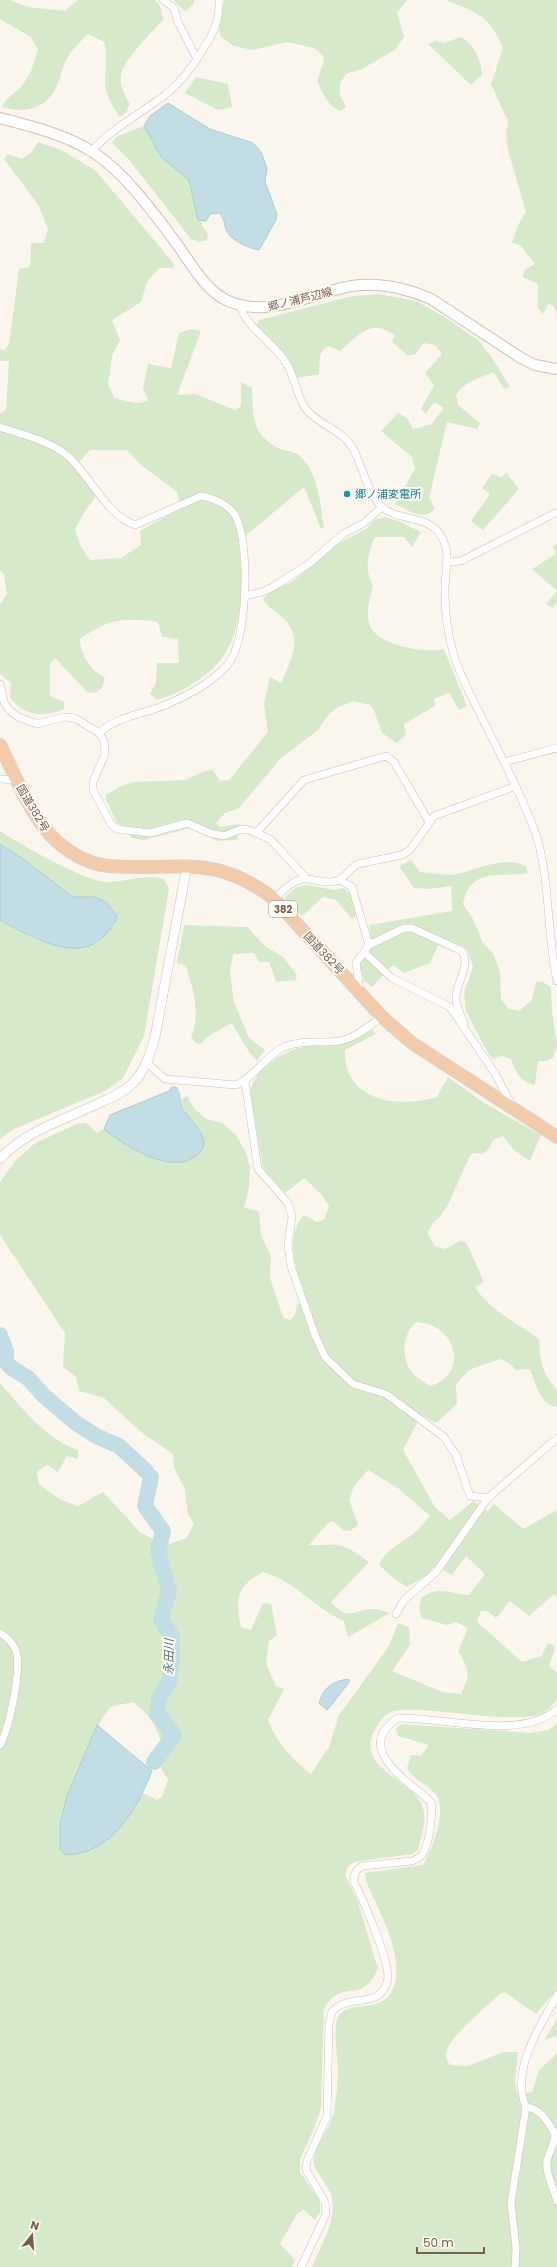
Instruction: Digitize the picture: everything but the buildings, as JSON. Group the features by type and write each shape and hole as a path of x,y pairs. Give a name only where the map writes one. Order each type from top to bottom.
{"highway":[{"name":"国道382号","path":"0,745 16,780 46,832 74,856 87,862 113,867 187,866 214,868 229,872 256,885 274,899 360,991 382,1017 412,1043 557,1137"}],"main road":[{"name":"郷ノ浦芦辺線","path":"0,118 68,139 92,151 127,183 171,235 208,286 226,300 239,304 270,308 350,286 389,286 431,299 521,358 535,365 557,369"}],"street":[{"path":"163,0 174,8 178,22 197,59"},
{"path":"92,151 103,139 165,96 184,78 214,31 219,16 219,0"},
{"path":"239,304 242,314 249,324 288,365 307,411 334,429 352,447 375,499 382,507 395,514 426,522 442,537 446,548 447,562 445,595 452,650 471,695 516,786 534,829 542,860 549,935 557,981"},
{"path":"0,427 59,449 70,458 118,517 135,525 201,496 222,503 236,516 241,534 245,562 243,614 236,649 232,658 218,674 205,684 163,706 119,720 99,733"},
{"path":"244,596 262,592 273,587 310,563 335,540 364,524 382,507"},
{"path":"447,562 461,561 557,512"},
{"path":"0,684 4,702 9,710 18,717 37,724 64,717 75,718 99,733 104,741 105,754 93,782 93,790 111,824 117,829 150,833 187,823 224,836 241,830 256,833 270,839 307,878 325,882 340,880 352,887 369,945"},
{"path":"504,762 557,748"},
{"path":"256,833 294,789 304,780 386,756 394,762 429,822"},
{"path":"0,779 16,780"},
{"path":"340,880 353,866 393,858 410,850 434,816 516,786"},
{"path":"0,1159 15,1145 38,1132 123,1091 132,1084 147,1063 155,1037 168,973 187,866"},
{"path":"274,899 290,886 307,878"},
{"path":"360,991 356,963 369,945 404,928 412,928 462,951 466,958 456,996 456,1004 469,1034"},
{"path":"364,953 392,978 450,1007 494,1072 513,1108"},
{"path":"147,1063 165,1079 236,1086 245,1081 272,1055 284,1048 297,1043 341,1041 382,1017"},
{"path":"245,1081 258,1169 288,1203 292,1217 288,1245 291,1266 325,1357 353,1384 386,1394 444,1437 456,1455 470,1496 488,1498"},
{"path":"396,1614 404,1600 436,1572 488,1498 557,1438"},
{"path":"0,1633 9,1639 16,1652 17,1668 15,1694 4,1738 0,1745"},
{"path":"301,2267 326,2214 325,2202 306,2170 307,2161 327,2116 329,2023 332,2012 347,2001 370,1999 378,1995 383,1991 388,1980 383,1958 371,1921 354,1882 354,1875 356,1870 362,1866 419,1858 424,1852 432,1816 430,1802 384,1759 381,1743 383,1734 388,1724 398,1718 513,1726 533,1723 549,1716 557,1709"},
{"path":"515,2267 516,2248 512,2204 526,2107 522,2097 526,2055 557,1995"},
{"path":"526,2107 535,2108 544,2116 555,2134 554,2146 547,2161 548,2170 557,2201"}],"green space":[{"path":"0,0 10,0 29,7 65,11 78,0 155,0 161,8 163,20 132,54 121,75 124,94 130,104 126,113 120,117 108,95 105,85 106,56 104,42 88,34 68,56 60,80 53,94 47,100 34,108 18,110 2,107 7,99 23,85 31,70 38,49 31,37 0,19"},
{"path":"173,0 195,0 193,5 185,11"},
{"path":"224,0 408,0 397,12 404,37 396,49 362,69 346,74 340,84 340,95 346,107 341,111 329,103 317,81 324,61 323,56 314,48 287,42 253,50 234,46 221,37 219,31"},
{"path":"446,0 557,0 557,316 553,305 548,304 543,314 538,308 538,284 523,277 524,270 535,264 520,245 512,243 518,225 526,212 508,150 506,136 508,121 491,84 503,48 493,28 481,16"},
{"path":"461,37 474,49 479,58 482,75 471,85 428,44 436,41 444,43"},
{"path":"196,77 228,84 232,107 218,110 185,93"},
{"path":"144,126 162,158 189,180 198,220 202,222 202,226 208,234 207,240 199,242 191,239 131,162 112,143 116,137"},
{"path":"38,142 61,150 95,170 175,265 173,268 159,268 147,282 141,302 112,320 120,340 112,356 108,384 114,398 136,403 148,400 143,388 148,364 171,368 179,333 191,329 201,331 177,395 196,394 235,410 241,406 241,382 252,388 255,422 258,430 262,436 278,448 294,452 302,458 312,473 318,491 324,527 321,529 304,487 238,542 241,568 241,598 239,614 232,641 220,660 205,675 186,688 157,700 150,694 156,683 157,663 179,663 178,639 162,637 158,622 146,620 117,621 99,627 80,639 80,645 87,662 95,671 105,678 102,688 95,693 87,692 55,658 50,663 50,696 64,702 64,709 56,712 48,714 34,714 22,709 10,698 11,683 0,674 0,604 7,594 4,574 0,571 0,414 6,410 9,361 0,361 0,349 5,350 9,344 19,269 30,267 31,243 44,243 48,229 39,206 4,159 8,154 22,159 31,153","holes":["90,450 127,450 141,465 177,492 181,508 140,531 141,545 121,558 90,560 80,545 75,530 83,514 96,496 74,468"]},
{"path":"378,294 416,301 443,316 478,340 491,356 510,387 504,389 494,372 468,383 456,395 458,405 480,423 477,429 447,422 429,498 435,509 425,515 415,514 395,504 415,469 412,457 381,431 398,413 407,418 413,429 432,424 444,408 434,402 426,414 421,409 434,385 425,373 442,354 435,345 423,343 416,354 408,356 392,342 395,335 380,328 369,329 358,335 340,351 329,346 324,348 320,356 319,374 298,378 288,358 257,326 259,320 352,296"},
{"path":"506,472 519,489 483,530 471,521 490,494 482,488 492,474 502,478"},
{"path":"385,517 398,521 421,532 412,547 404,537 375,537 370,549 368,562 370,580 373,586 368,611 370,626 375,633 393,644 415,649 444,649 467,706 459,710 449,693 434,699 435,706 404,724 406,735 397,743 382,733 374,710 370,705 354,701 338,707 330,713 317,731 282,757 238,809 225,813 216,823 220,827 239,824 237,840 218,841 191,828 144,840 131,838 125,827 117,823 106,800 106,795 119,787 133,782 186,780 204,771 213,770 220,781 229,780 268,732 264,704 270,677 281,683 292,658 294,649 293,633 289,625 263,599 270,592 293,581 335,545 366,529 376,519"},
{"path":"557,544 557,591 532,569 556,554 553,546"},
{"path":"557,591 557,601 553,608 546,604"},
{"path":"0,831 52,861 96,880 106,882 149,877 164,879 169,889 144,1036 123,1078 105,1091 14,1129 0,1139 0,920 39,941 97,943 115,924 95,897 73,897 23,859 0,844"},
{"path":"411,860 420,872 443,875 457,874 501,862 519,863 526,867 528,873 488,876 479,879 472,884 467,892 463,904 473,919 483,943 493,953 500,972 501,999 509,1009 519,1011 532,1000 536,982 543,982 551,987 552,1011 557,1046 553,1057 547,1061 538,1061 535,1085 526,1082 519,1076 511,1059 502,1056 493,1059 489,1055 466,1011 464,993 473,967 468,951 463,946 441,938 430,963 404,973 393,965 372,987 364,981 359,961 368,953 372,946 369,925 452,911 451,886 428,889 414,888 399,866"},
{"path":"308,885 334,890 343,888 351,894 356,915 352,919 336,900 323,897 302,916 284,898 297,887"},
{"path":"184,925 247,927 265,946 283,957 297,975 296,980 276,982 269,962 259,962 254,953 233,954 230,972 234,1002 249,1038 265,1050 257,1061 249,1052 232,1023 210,1035 200,1044 196,1043 191,1038 194,1029 196,1011 195,1001 191,982 185,965 177,963"},
{"path":"372,1030 376,1034 345,1050 347,1067 353,1081 363,1090 376,1097 390,1101 422,1101 437,1097 448,1077 484,1103 541,1135 530,1161 514,1150 503,1136 493,1140 489,1149 483,1154 472,1153 447,1207 432,1224 428,1234 435,1246 445,1249 460,1241 466,1242 484,1282 475,1287 481,1295 496,1310 539,1339 540,1354 545,1373 557,1390 557,1407 546,1402 542,1398 536,1387 530,1369 516,1370 510,1364 500,1359 469,1370 456,1384 457,1404 436,1423 421,1415 403,1450 435,1507 450,1520 473,1501 488,1511 494,1504 523,1529 557,1510 557,1598 554,1594 529,1616 510,1601 496,1618 487,1611 481,1611 477,1622 522,1662 542,1656 547,1644 552,1644 555,1649 549,1666 557,1672 557,1700 550,1708 541,1714 516,1717 482,1716 420,1710 396,1710 385,1716 376,1728 371,1742 372,1753 378,1764 418,1798 423,1808 424,1824 418,1850 412,1854 354,1862 348,1867 345,1875 358,1902 378,1969 367,1985 361,1989 338,1994 332,1998 324,2009 321,2108 313,2131 300,2159 300,2172 320,2201 320,2212 315,2220 304,2210 297,2214 280,2244 295,2260 292,2267 0,2267 0,1383 45,1431 56,1439 78,1450 78,1459 67,1456 58,1472 47,1465 37,1472 39,1484 59,1499 78,1506 103,1492 141,1533 166,1545 187,1538 194,1523 188,1515 185,1489 174,1468 173,1454 141,1432 104,1398 79,1391 76,1377 63,1367 65,1333 0,1235 0,1182 15,1161 34,1144 76,1124 86,1123 97,1133 104,1129 130,1148 163,1160 201,1133 189,1119 180,1100 187,1096 194,1108 206,1119 222,1123 236,1135 245,1151 250,1166 249,1187 244,1208 259,1211 261,1235 271,1257 270,1278 283,1317 290,1320 295,1315 297,1305 307,1299 296,1267 293,1245 294,1235 304,1215 317,1222 324,1220 329,1206 322,1195 304,1178 285,1193 263,1168 250,1092 253,1083 266,1066 284,1054 304,1047 344,1044","holes":["416,1322 430,1325 441,1331 449,1340 453,1351 454,1362 450,1372 442,1380 430,1386 412,1372 406,1360 406,1339 411,1327","368,1470 398,1488 430,1516 416,1531 390,1550 382,1559 379,1565 396,1580 407,1587 426,1576 435,1566 452,1575 466,1556 485,1574 469,1595 438,1591 427,1594 421,1598 419,1609 422,1618 447,1625 456,1622 468,1628 458,1651 467,1668 466,1682 461,1694 442,1692 392,1671 410,1645 409,1627 398,1623 389,1646 339,1715 329,1747 311,1774 285,1750 275,1736 268,1720 284,1689 276,1686 266,1663 269,1641 277,1635 271,1604 263,1603 251,1630 241,1627 238,1601 243,1588 247,1583 263,1572 275,1576 295,1588 333,1616 344,1621 348,1637 390,1613 379,1609 368,1609 348,1614 338,1609 331,1602 369,1562 346,1547 335,1545 309,1545 328,1523 333,1521 343,1530 350,1531 358,1525 349,1499 355,1485","133,1702 150,1719 156,1729 164,1750 157,1761 168,1780 162,1797 157,1800 143,1793 82,1853 65,1855 74,1796 83,1760 98,1725 110,1707"]},
{"path":"557,1723 557,1989 536,2014 506,1993 501,1993 455,2037 447,2050 446,2055 450,2065 468,2066 503,2052 518,2052 515,2083 518,2095 532,2092 539,2070 557,2053 557,2267 312,2267 328,2232 333,2204 330,2191 315,2167 314,2158 318,2145 330,2124 334,2111 338,2076 335,2035 336,2022 338,2017 344,2011 379,2003 387,1998 393,1990 396,1976 396,1964 391,1940 382,1915 366,1881 365,1873 423,1865 434,1841 439,1820 439,1801 436,1795 413,1776 407,1768 411,1755 421,1756 429,1745 398,1736 396,1729 401,1724 530,1733 549,1730"},
{"path":"557,2019 557,2036 544,2040"}],"water":[{"path":"168,103 210,129 253,143 261,152 267,168 265,182 277,214 276,220 259,250 242,244 230,236 226,230 223,218 219,213 210,214 206,221 198,220 189,180 162,158 144,126 150,116"},
{"path":"0,844 23,859 73,897 95,897 106,902 117,916 112,927 104,936 93,944 80,948 67,948 38,939 0,920"},
{"path":"172,1087 176,1087 178,1089 182,1107 204,1141 201,1151 196,1156 186,1161 174,1162 161,1160 135,1150 112,1136 104,1129 110,1115 169,1091"},
{"path":"348,1679 350,1681 327,1710 319,1703 323,1693 329,1686 338,1681"},
{"path":"97,1725 152,1771 139,1800 120,1827 109,1838 96,1847 82,1853 65,1855 60,1850 60,1824 67,1796"}],"waterway":[{"name":"永田川","path":"0,1335 6,1351 6,1362 12,1368 29,1379 44,1396 76,1423 96,1436 119,1446 146,1471"},
{"name":"永田川","path":"151,1477 145,1506 163,1531 158,1551 169,1591 161,1619 172,1637 172,1663 170,1679 159,1699 157,1713 174,1735 154,1762"}],"place":[{"name":"郷ノ浦変電所","path":"347,494"}]}
